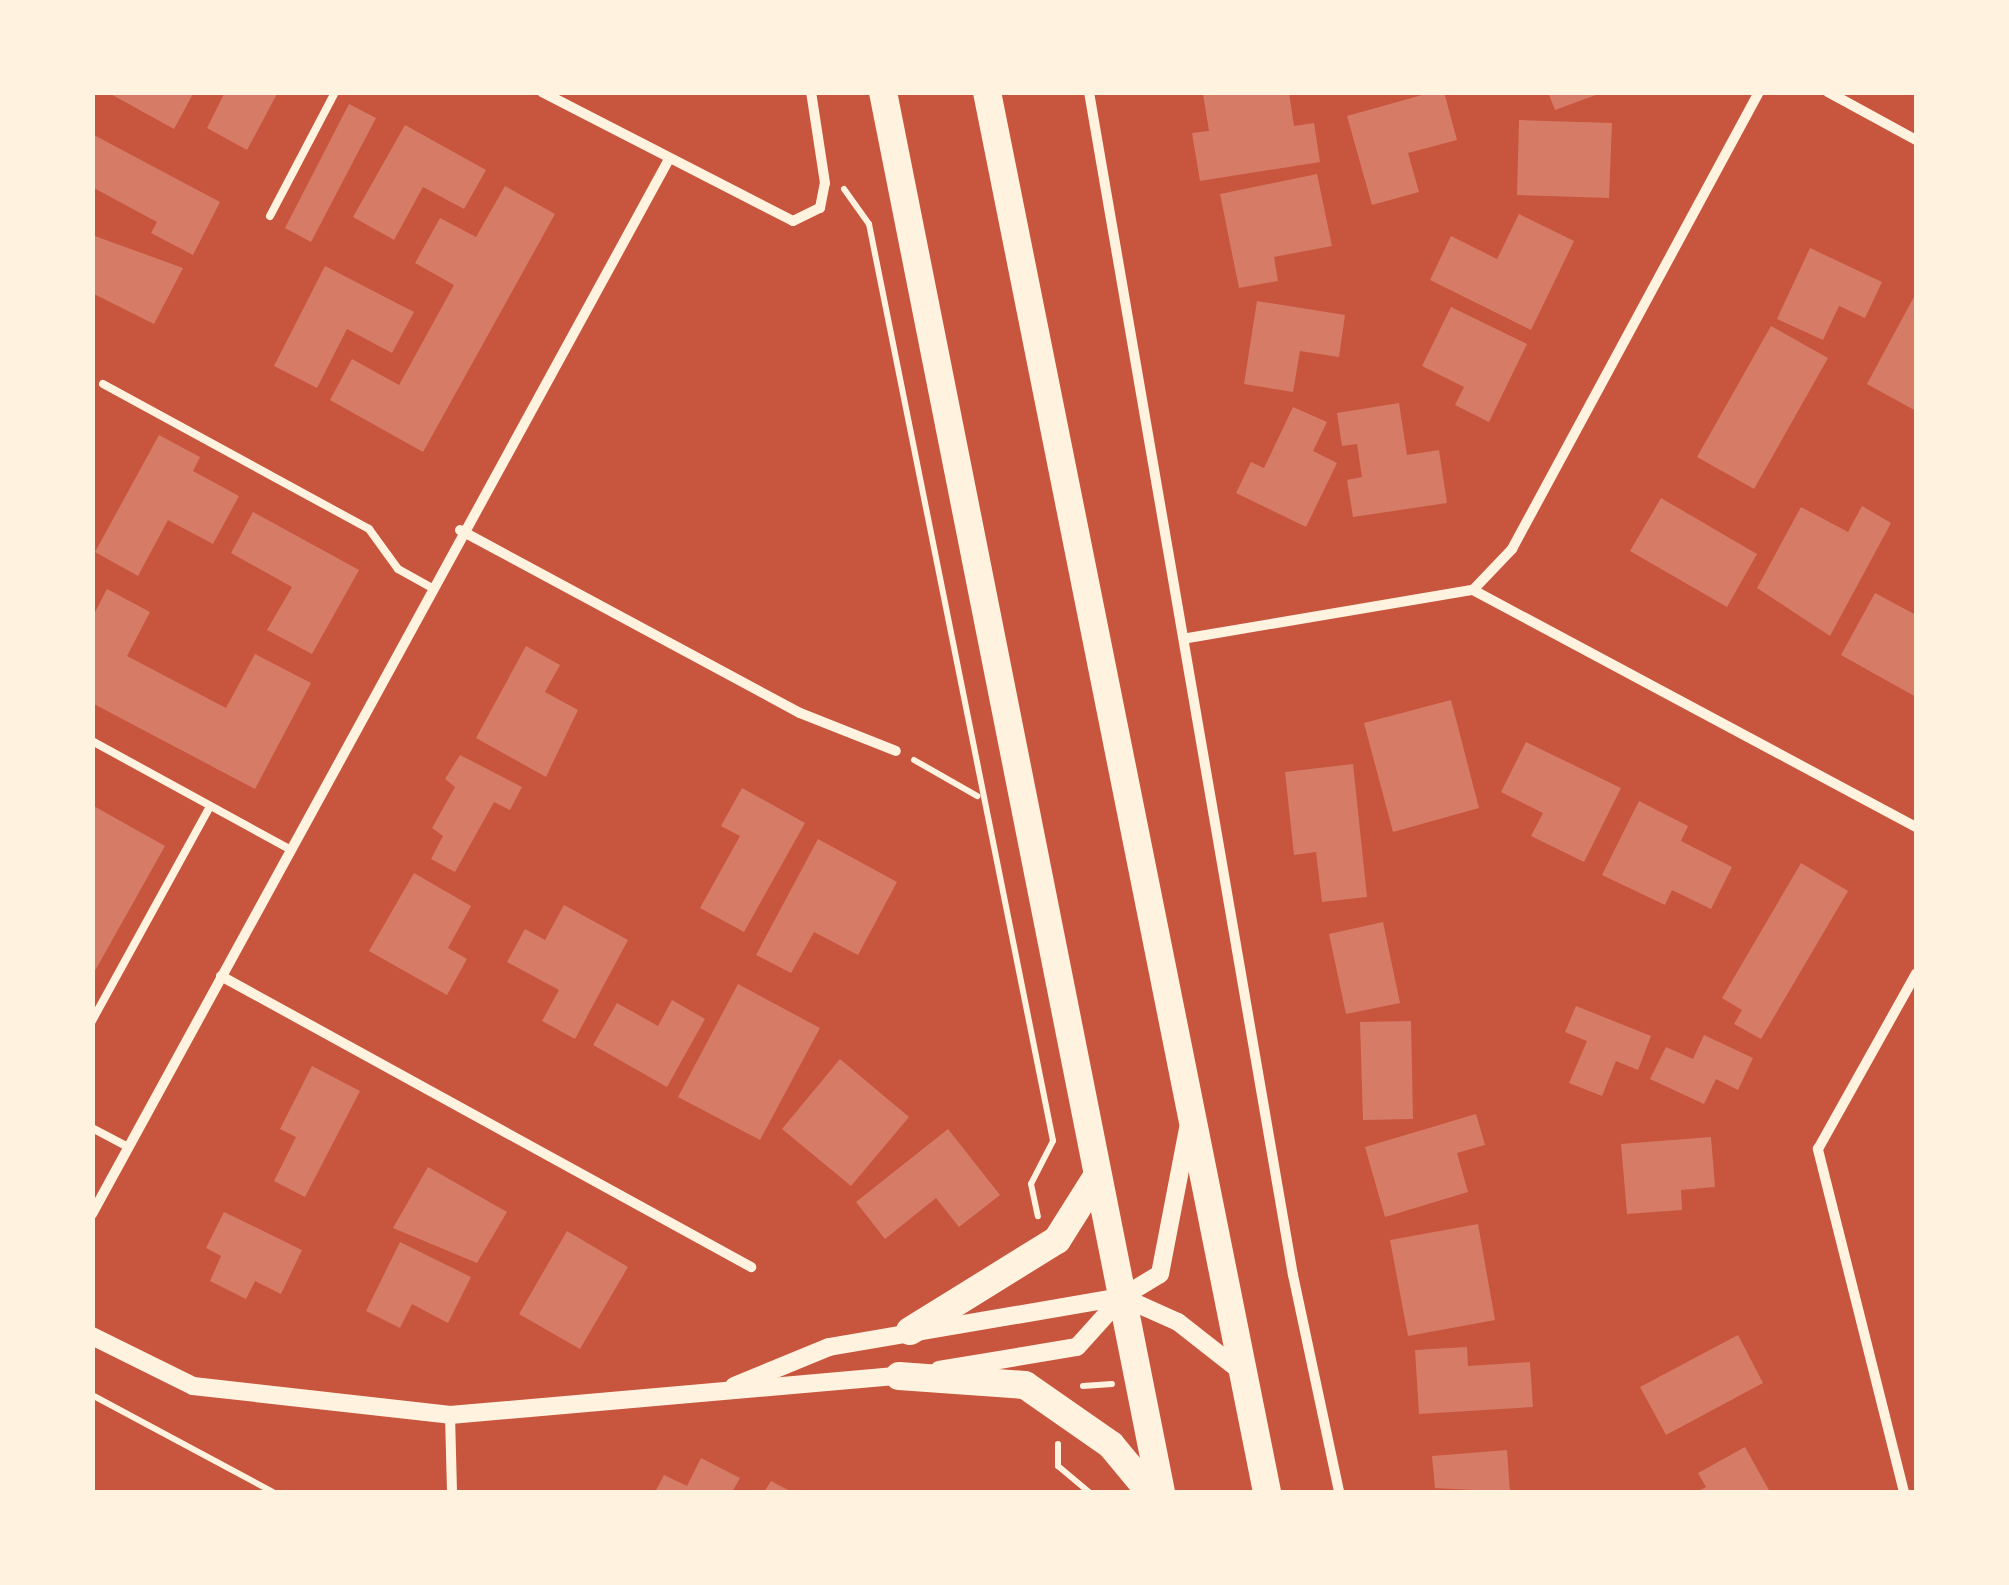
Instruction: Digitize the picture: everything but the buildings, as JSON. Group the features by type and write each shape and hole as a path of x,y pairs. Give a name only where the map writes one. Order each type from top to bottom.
{"highway":[{"path":"883,92 1161,1492"},
{"path":"988,92 1267,1492"},
{"path":"910,1331 1057,1240 1096,1178"},
{"path":"899,1376 1025,1385 1073,1414 1150,1492"}],"street":[{"path":"542,92 668,162 792,220 820,208 825,182 811,92"},
{"path":"1089,92 1188,638 1293,1275 1340,1492"},
{"path":"1188,638 1473,590 1512,549 1758,92"},
{"path":"1828,92 1916,140"},
{"path":"92,1214 460,530 668,162"},
{"path":"460,530 800,713 896,751"},
{"path":"1473,590 1916,826"},
{"path":"1904,1492 1818,1150 1916,974"},
{"path":"221,976 751,1267"},
{"path":"92,1336 193,1386 450,1415 724,1390 831,1389 1078,1347 1122,1297 1160,1274 1190,1114"},
{"path":"724,1390 829,1348 1122,1297 1178,1322 1243,1373"},
{"path":"450,1415 452,1492"}],"lane":[{"path":"270,216 335,92"},
{"path":"103,384 369,529 398,568 430,587"},
{"path":"92,741 289,849"},
{"path":"92,1021 210,806"},
{"path":"92,1128 128,1148"}],"path":[{"path":"825,182 849,190 869,224 978,796 1052,1141 1030,1199 1057,1240"},
{"path":"930,768 978,796"},
{"path":"1078,1347 1083,1386 1058,1466 1089,1492"},
{"path":"92,1395 273,1492"}]}
